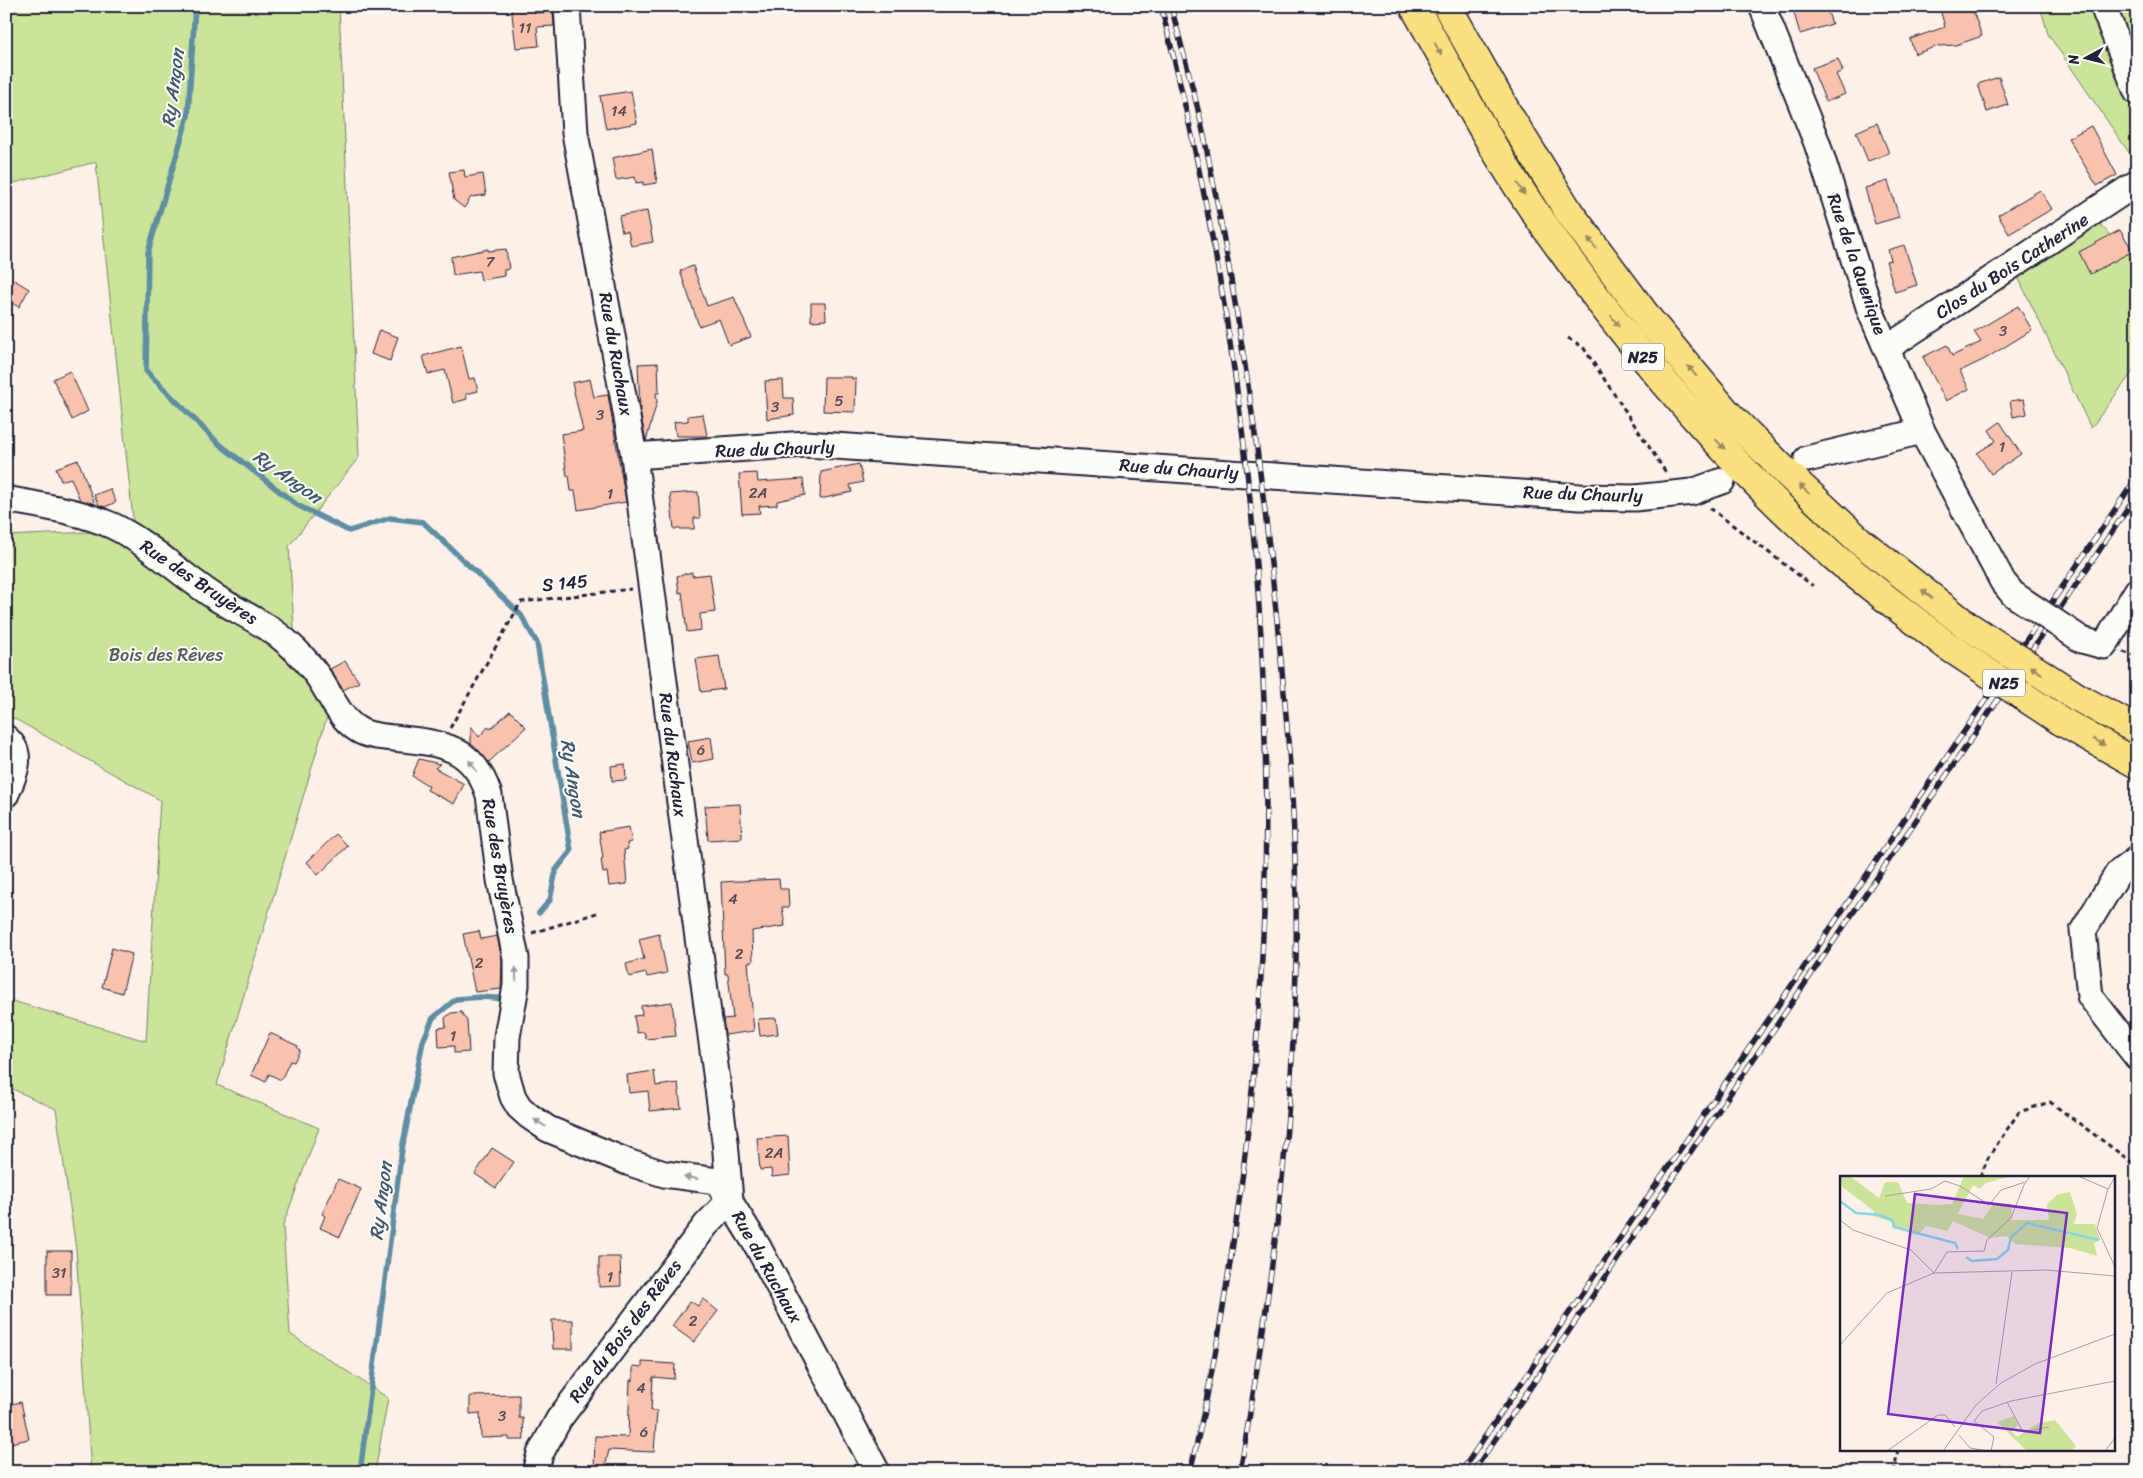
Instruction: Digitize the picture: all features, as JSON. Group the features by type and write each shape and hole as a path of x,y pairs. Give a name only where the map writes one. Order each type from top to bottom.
{"highway":[{"name":"N25","path":"1414,6 1485,132 1546,229 1628,340 1705,429 1761,486 1837,558 1946,645 2061,721 2137,764"},
{"name":"N25","path":"1447,6 1509,116 1569,212 1650,321 1728,414 1860,542 1965,624 2077,696 2137,730"}],"street":[{"name":"Rue du Ruchaux","path":"567,6 574,133 634,456 725,1141 730,1200 758,1247 877,1472"},
{"name":"Rue de la Quenique","path":"1762,6 1817,143 1870,310 1922,431 2003,582 2013,594 2082,640 2104,646 2137,591"},
{"path":"2103,6 2137,92"},
{"name":"Clos du Bois Catherine","path":"1887,348 2137,183"},
{"path":"1807,459 1922,431"},
{"name":"Rue du Chaurly","path":"634,456 806,444 1580,497 1635,498 1692,492 1722,481"},
{"name":"Rue des Bruyères","path":"6,500 68,511 120,530 187,579 262,624 288,644 316,674 346,720 360,731 381,737 441,744 463,755 485,783 491,808 500,880 512,940 516,986 507,1037 506,1073 513,1097 519,1107 548,1128 630,1163 664,1174 717,1182 730,1200"},
{"path":"6,738 15,750 18,759 17,768 6,794"},
{"path":"2137,859 2118,873 2083,931 2090,996 2137,1057"},
{"name":"Rue du Bois des Rêves","path":"535,1472 540,1454 559,1419 706,1225 730,1200"}],"path":[{"path":"1568,338 1583,347 1673,483 1692,492 1705,505 1813,586"},
{"name":"S 145","path":"441,744 521,602 615,592"},
{"path":"512,940 600,912"},
{"path":"1980,1176 1989,1156 2019,1112 2050,1102 2137,1166"},
{"path":"1894,1472 1898,1450"}],"green space":[{"name":"Bois des Rêves","path":"6,6 339,6 359,457 289,546 295,645 329,710 217,1085 319,1128 283,1225 290,1334 388,1398 375,1472 91,1472 76,1249 56,1109 6,1086 6,999 146,1041 160,800 6,714 6,536 134,530 96,162 6,185"},
{"path":"2040,6 2137,6 2137,160 2132,157 2048,34"},
{"path":"2093,217 2137,264 2137,366 2091,428 2013,267"}],"building":[{"path":"511,6 535,6 535,13 553,12 554,26 537,27 539,46 516,48"},
{"path":"1792,6 1826,6 1832,24 1800,34"},
{"path":"1939,6 1971,6 1982,36 1956,45 1938,46 1915,54 1910,39 1945,27"},
{"path":"1838,59 1843,71 1836,74 1845,94 1826,102 1812,68"},
{"path":"1999,77 2008,105 1987,112 1978,84"},
{"path":"631,91 637,123 606,129 600,96"},
{"path":"1877,123 1889,153 1868,161 1856,132"},
{"path":"2091,126 2117,175 2097,186 2068,138"},
{"path":"652,149 657,183 643,185 643,182 636,183 635,177 616,180 612,158"},
{"path":"464,170 465,177 483,174 486,195 471,197 464,208 454,200 449,172"},
{"path":"1888,181 1899,217 1875,224 1865,188"},
{"path":"2040,190 2052,209 2009,234 1998,215"},
{"path":"647,211 653,242 631,246 628,231 622,232 619,216"},
{"path":"2120,230 2133,251 2090,274 2079,252"},
{"path":"1904,245 1917,285 1895,292 1886,261 1891,260 1888,250"},
{"path":"488,249 488,251 506,249 509,269 504,270 504,276 481,280 479,271 453,275 451,257"},
{"path":"693,266 707,306 734,297 751,337 729,345 719,319 699,326 680,271"},
{"path":"6,275 29,289 19,307 6,300"},
{"path":"811,303 825,303 826,320 811,321"},
{"path":"2018,306 2032,330 1985,359 1960,371 1969,389 1946,401 1923,357 1947,345 1952,356 1981,342 1974,332"},
{"path":"379,330 398,337 390,361 371,354"},
{"path":"461,346 469,379 475,378 478,391 466,394 467,399 453,403 445,370 428,374 423,356"},
{"path":"658,363 659,393 656,393 657,402 646,441 640,411 638,364"},
{"path":"70,371 88,411 72,420 53,379"},
{"path":"824,377 852,377 852,379 856,379 855,412 823,411"},
{"path":"590,379 594,397 608,395 626,502 578,510 575,491 571,491 569,475 567,476 561,434 583,431 572,383"},
{"path":"783,380 784,398 793,398 794,415 767,419 765,381"},
{"path":"2024,399 2027,414 2013,417 2010,401"},
{"path":"703,414 707,436 676,436 674,422 688,421 688,416"},
{"path":"2000,422 2021,454 1991,474 1977,453 1996,441 1989,430"},
{"path":"78,460 95,504 80,500 71,478 61,481 56,468"},
{"path":"859,464 863,482 850,485 852,492 820,499 821,472"},
{"path":"757,473 758,482 803,479 805,495 777,501 777,505 759,506 760,513 742,514 739,474"},
{"path":"110,489 116,502 105,507 99,505 94,495"},
{"path":"698,492 700,518 694,518 694,529 674,529 670,494"},
{"path":"692,572 692,576 710,574 715,612 700,614 701,630 687,632 682,592 679,593 677,576"},
{"path":"719,656 724,689 701,692 696,659"},
{"path":"345,661 359,682 343,690 330,669"},
{"path":"510,711 526,727 489,762 471,744 471,726 479,737 488,727 490,729"},
{"path":"711,737 714,759 692,763 688,741"},
{"path":"419,759 440,764 435,768 464,784 454,804 427,790 429,786 412,776"},
{"path":"625,764 626,780 612,781 611,766"},
{"path":"740,804 742,838 708,840 705,806"},
{"path":"629,827 632,842 627,843 628,849 624,850 627,884 609,886 607,872 603,873 599,832"},
{"path":"336,834 348,846 318,875 307,862"},
{"path":"779,879 780,889 788,889 789,907 782,907 785,926 752,931 753,962 748,962 754,1031 725,1035 723,1019 733,1018 728,974 725,974 721,882"},
{"path":"479,931 481,939 497,936 502,959 501,989 475,992 463,934"},
{"path":"659,934 667,973 647,977 646,973 629,977 626,964 644,959 639,939"},
{"path":"112,948 132,954 122,993 102,987"},
{"path":"672,1002 676,1036 646,1039 644,1032 637,1033 634,1016 642,1015 641,1006"},
{"path":"461,1012 467,1021 469,1052 454,1053 454,1046 439,1047 438,1028 446,1027 445,1018 451,1013"},
{"path":"776,1018 778,1034 760,1036 758,1019"},
{"path":"270,1033 298,1046 297,1048 300,1050 294,1062 290,1061 281,1080 269,1074 266,1082 251,1075"},
{"path":"654,1071 656,1086 678,1083 681,1108 650,1111 648,1091 629,1093 627,1075"},
{"path":"788,1136 790,1175 772,1177 771,1169 760,1170 757,1138"},
{"path":"492,1148 514,1162 496,1188 475,1174"},
{"path":"338,1179 361,1189 340,1237 320,1228 325,1216 322,1214"},
{"path":"47,1251 71,1251 71,1295 47,1295"},
{"path":"599,1257 620,1257 621,1286 599,1287"},
{"path":"703,1299 718,1311 694,1342 672,1326 690,1301 698,1306"},
{"path":"552,1320 573,1320 573,1349 553,1349"},
{"path":"642,1362 675,1364 674,1379 653,1377 651,1411 657,1411 654,1452 609,1450 604,1472 594,1472 595,1436 628,1437 630,1380 633,1381 633,1366 642,1367"},
{"path":"519,1395 519,1418 523,1418 524,1440 509,1440 509,1437 481,1438 480,1413 470,1414 470,1396"},
{"path":"21,1402 29,1439 6,1444 6,1405"}],"waterway":[{"name":"Ry Angon","path":"195,6 188,116 148,252 146,371 218,443 297,505 349,531 390,518 423,522 521,615 537,643 571,851 556,870 550,900 539,913"},
{"name":"Ry Angon","path":"360,1472 402,1149 423,1041 433,1018 456,999 481,997 508,999"}],"railway":[{"path":"1161,6 1197,158 1225,310 1246,462 1260,615 1266,768 1264,921 1254,1075 1226,1291 1210,1382 1190,1472"},
{"path":"1171,6 1204,136 1227,256 1247,377 1271,560 1287,721 1293,821 1296,972 1291,1079 1281,1192 1267,1304 1240,1472"},
{"path":"1461,1472 2137,477"},
{"path":"1473,1472 2137,495"}]}
